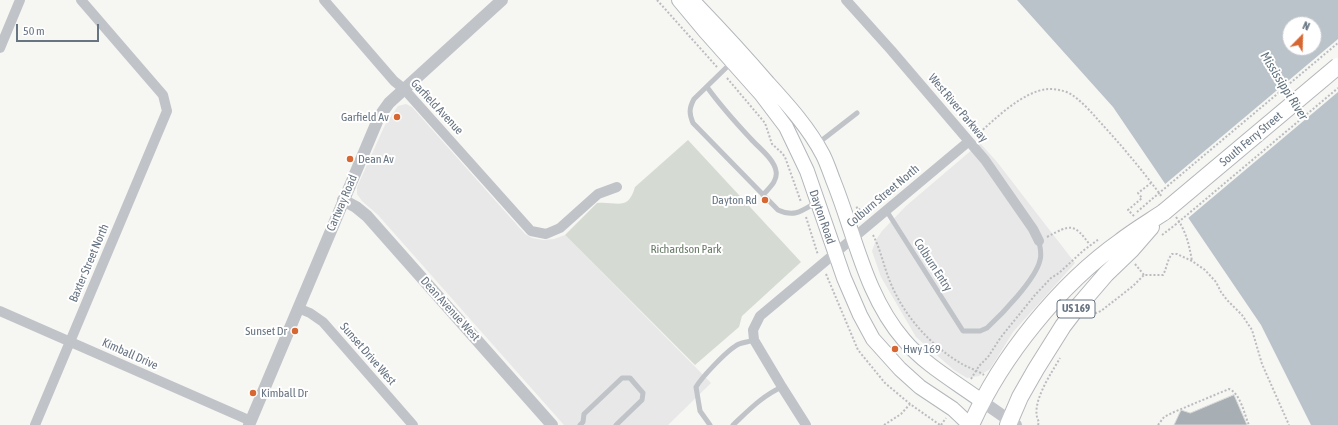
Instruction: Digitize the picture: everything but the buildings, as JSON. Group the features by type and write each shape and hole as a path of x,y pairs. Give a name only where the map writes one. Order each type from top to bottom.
{"highway":[{"name":"South Ferry Street","path":"1167,209 1338,66"},
{"name":"US 169","path":"971,425 983,402 1013,353 1042,315 1078,277 1120,241 1167,209"},
{"name":"US 169","path":"1011,423 1020,397 1047,351 1076,308 1106,274 1131,250 1167,209"}],"main road":[{"name":"Dayton Road","path":"679,0 704,30 738,58 800,120 817,144 824,156 834,182 854,237 864,271 875,295 894,327 921,358 983,402"},
{"name":"Dayton Road","path":"692,0 738,58 786,127 805,166 835,254 863,321 881,349 920,387 953,409 971,425"}],"street":[{"path":"0,48 20,0"},
{"name":"Baxter Street North","path":"35,425 167,110 163,95 81,0"},
{"name":"Garfield Avenue","path":"324,0 394,81 404,89 531,231 546,234 560,228 598,194 617,187"},
{"name":"Cartway Road","path":"250,423 379,117 389,103 502,0"},
{"name":"West River Parkway","path":"846,0 891,50 984,160 997,177 1039,241"},
{"name":"Colburn Street North","path":"754,340 753,330 760,316 968,142"},
{"name":"Dean Avenue West","path":"343,200 356,207 367,216 552,425"},
{"name":"Sunset Drive West","path":"298,308 310,313 323,322 413,425"},
{"name":"Kimball Drive","path":"0,311 250,423"},
{"path":"754,340 806,425"},
{"path":"983,402 1011,423"}],"lane":[{"path":"738,58 694,99 690,106 690,115 693,123 778,210 786,214 796,213 817,202"},
{"path":"707,86 769,158 776,169 777,176 773,184 763,194"},
{"path":"817,144 857,113"},
{"name":"Colburn Entry","path":"886,210 963,331 980,331 987,328 1034,276 1041,258 1039,241"},
{"path":"710,425 700,411 696,387 701,378 738,344 754,340"},
{"path":"583,424 584,414 622,378 630,378 643,393 642,400 616,425"},
{"path":"733,425 747,410 772,391 782,387"}],"path":[{"path":"657,0 722,72 765,123 772,144 782,152 785,157 817,251"},
{"path":"1151,183 1138,193 1142,198 1128,210 1134,216 1152,199 1338,43"},
{"path":"1175,225 1338,88"},
{"path":"968,142 1008,107 1041,90 1058,90 1068,93 1084,105 1112,135 1151,183 1167,209 1183,226 1187,236 1192,260"},
{"path":"868,225 875,238 891,286 912,320 948,354 964,365 976,370 988,357 1001,337 1035,295 1051,278 1059,273 1090,245 1078,230 1066,227 1039,241"},
{"path":"1089,313 1091,309 1096,313 1116,300 1144,275 1163,274 1166,270 1168,259 1172,254 1177,254 1192,260 1205,270 1216,282 1221,292 1242,315 1252,330 1262,364 1289,425"},
{"path":"1134,262 1144,275"},
{"path":"827,278 858,350 885,383 910,404 940,425"},
{"path":"1038,425 1040,422 1037,418 1036,406 1041,393 1060,357"},
{"path":"1158,425 1164,417 1229,389 1237,396 1249,425"},
{"path":"884,425 901,414 910,404"}],"shaded area":[{"path":"406,104 412,107 525,234 532,238 543,240 554,239 565,235 711,383 668,425 564,425 378,215 362,201 357,194 357,187 385,125 398,106"},
{"path":"980,143 997,162 1075,263 1013,332 990,369 979,376 967,378 954,370 916,337 881,277 872,251 876,240 882,231 906,206"}],"green space":[{"name":"Richardson Park","path":"688,140 801,262 742,316 739,327 695,365 565,235 597,203 620,204 629,200 635,187"}],"water":[{"name":"Mississippi River","path":"1017,0 1338,0 1338,425 1311,425 1261,325 1113,107"}],"pier":[{"path":"1338,39 1338,92 1187,219 1164,185 1318,56 1322,56 1322,52"}],"place":[{"name":"Garfield Av","path":"397,117"},
{"name":"Dean Av","path":"350,159"},
{"name":"Dayton Rd","path":"765,200"},
{"name":"Sunset Dr","path":"295,331"},
{"name":"Hwy 169","path":"895,349"},
{"name":"Kimball Dr","path":"253,393"}]}
